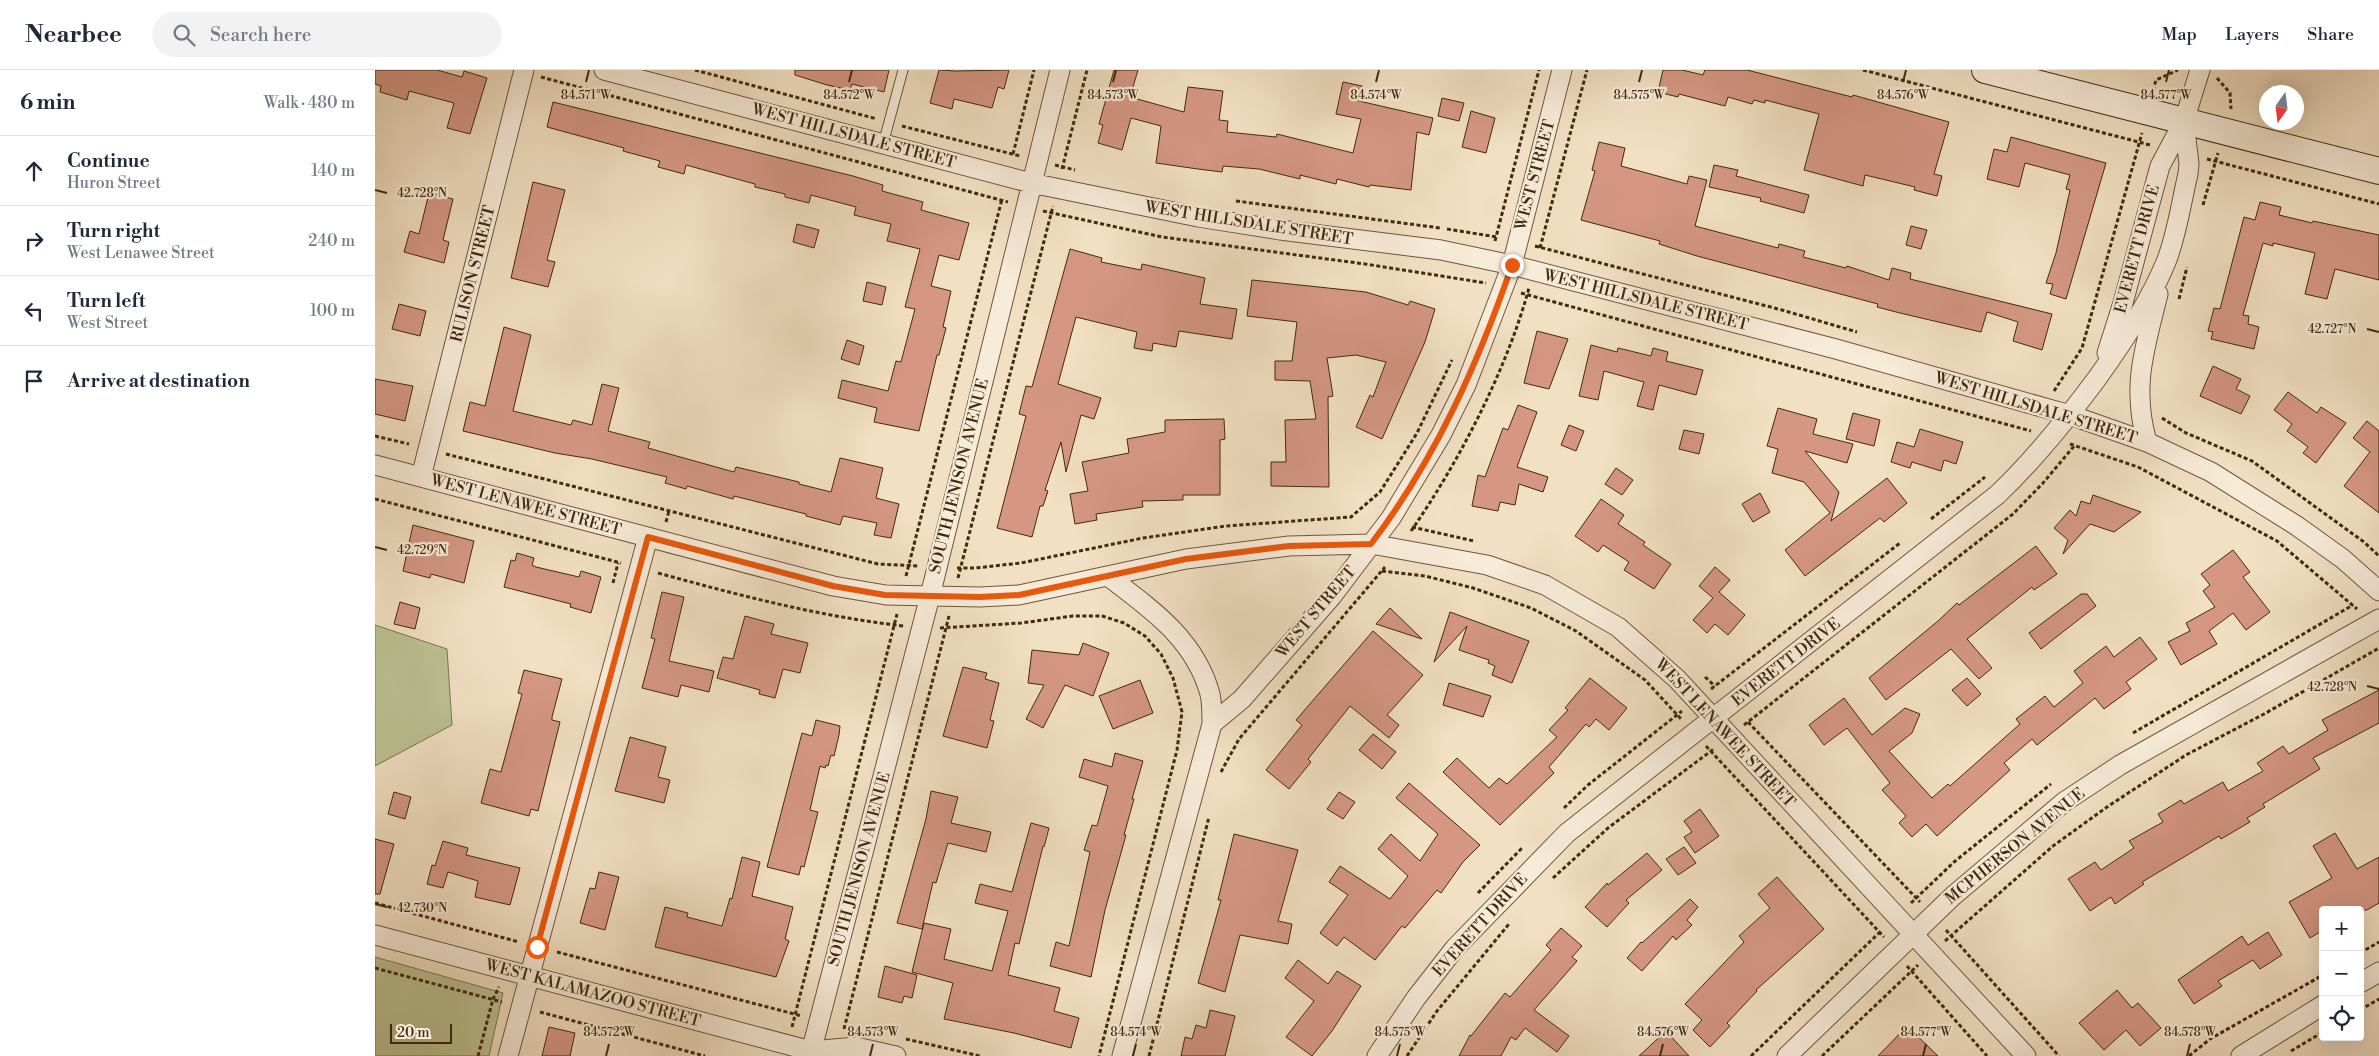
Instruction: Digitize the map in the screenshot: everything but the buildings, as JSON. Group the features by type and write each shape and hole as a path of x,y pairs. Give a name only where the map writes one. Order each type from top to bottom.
{"main road":[{"path":"1985,70 2379,171"}],"street":[{"name":"WEST HILLSDALE STREET","path":"604,70 1057,189 1198,217 1280,230 1441,250 1512,265 1836,349 2043,407 2147,442 2211,472 2297,526 2343,559 2379,591"},
{"name":"SOUTH JENISON AVENUE","path":"814,1054 820,1019 930,596 1060,70"},
{"name":"WEST STREET","path":"1213,724 1242,699 1332,596 1391,518 1441,435 1466,385 1512,265 1562,70"},
{"name":"EVERETT DRIVE","path":"2096,379 2115,330 2160,166 2184,121 2199,70"},
{"name":"RULISON STREET","path":"421,477 523,71"},
{"name":"EVERETT DRIVE","path":"1377,1056 1416,998 1455,948 1567,833 1997,495 2032,462 2070,415 2130,330 2166,262 2188,174 2189,154 2184,121"},
{"path":"2147,442 2141,422 2139,384 2166,262"},
{"name":"WEST LENAWEE STREET","path":"375,465 833,586 885,595 1019,595 1186,559 1289,546 1371,544 1487,565 1545,585 1618,627 1677,679 2026,1056"},
{"path":"508,1056 648,537"},
{"path":"1109,577 1163,618 1184,642 1200,667 1210,695 1213,724 1122,1056"},
{"name":"MCPHERSON AVENUE","path":"1787,1056 1953,896 2064,802 2120,765 2375,622"},
{"name":"WEST KALAMAZOO STREET","path":"375,935 787,1044 814,1054 839,1048 856,1047 896,1056"},
{"path":"2364,981 2379,972"},
{"path":"2241,1056 2319,1007"}],"lane":[{"path":"883,144 903,70"}],"path":[{"path":"787,1044 1034,70"},
{"path":"839,1048 1087,70"},
{"path":"1480,291 1490,260 1539,70"},
{"path":"1863,70 2168,149"},
{"path":"2023,438 2081,348 2156,80 2178,70"},
{"path":"2202,210 2231,109 2230,93 2217,77 2218,70"},
{"path":"523,71 1051,213 1162,237 1484,282 2052,437 2138,467 2277,541 2375,622"},
{"path":"2189,154 2379,204"},
{"path":"2177,306 2189,258"},
{"path":"375,436 878,564 961,568 1021,562 1143,538 1226,526 1351,516 1380,492 1417,433 1455,353"},
{"path":"2161,412 2163,418 2186,433 2252,461 2364,542 2379,556"},
{"path":"1550,881 1609,828 1711,751 2013,514 2043,483 2075,445"},
{"path":"1928,521 1986,476"},
{"path":"1351,516 1371,544 1382,572 1425,576 1473,588 1531,608 1576,631 1645,680 1880,932 1911,972 1987,1056"},
{"path":"1559,812 1588,785 1907,538"},
{"path":"1822,1056 1931,952 2053,846 2107,807 2186,755 2264,714 2379,648"},
{"path":"1476,895 1524,846"},
{"path":"375,903 795,1016 820,1019 855,1027"},
{"path":"1407,1056 1437,1011 1493,940 1512,921"},
{"path":"2363,951 2379,942"},
{"path":"2189,1056 2210,1039 2319,977"},
{"path":"2364,1008 2379,999"},
{"path":"2290,1051 2319,1034"},
{"path":"903,1038 980,1056"}],"green space":[{"path":"375,625 447,649 452,725 375,766"},
{"path":"375,957 503,993 489,1056 375,1056"}],"route":[{"path":"537,947 648,537 833,586 885,595 980,597 1019,595 1186,559 1289,546 1371,544 1391,518 1441,435 1466,385 1512,265"}]}
